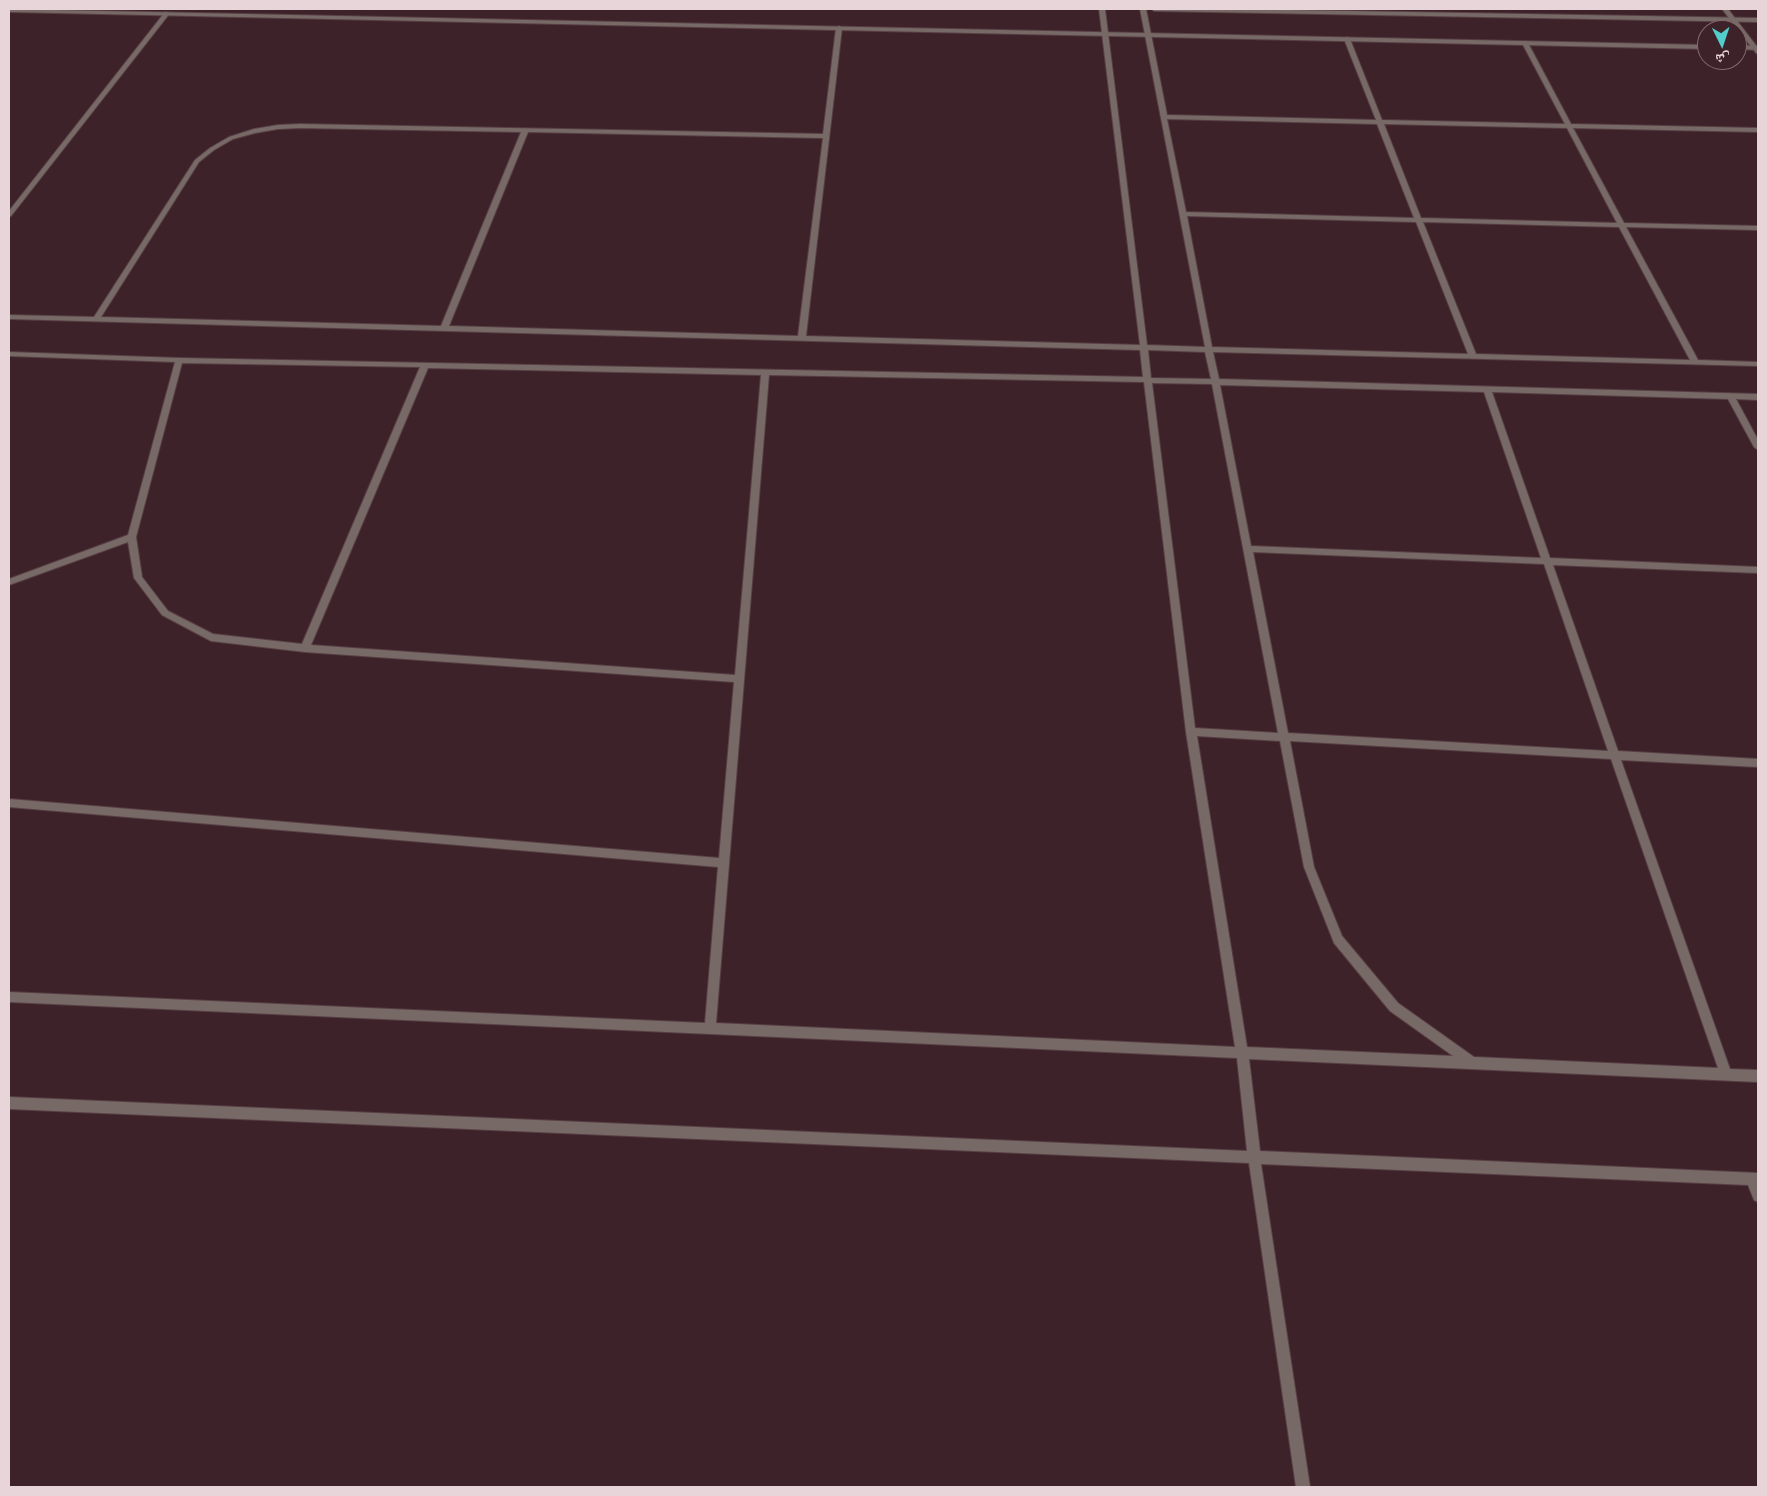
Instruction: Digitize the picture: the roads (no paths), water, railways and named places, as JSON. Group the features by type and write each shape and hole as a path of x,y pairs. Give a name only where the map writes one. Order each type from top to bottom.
{"street":[{"path":"1102,9 1191,732 1242,1051 1254,1157 1303,1487"},
{"path":"1143,9 1309,868 1338,939 1394,1007 1473,1063"},
{"path":"1154,9 1734,20"},
{"path":"1725,9 1734,20"},
{"path":"11,10 1697,47"},
{"path":"9,214 167,13"},
{"path":"802,338 839,28"},
{"path":"1747,36 1757,49"},
{"path":"1347,39 1474,356"},
{"path":"1525,43 1695,362"},
{"path":"1164,117 1758,130"},
{"path":"96,319 197,161 212,149 231,138 254,131 278,127 826,136"},
{"path":"444,328 525,130"},
{"path":"1182,214 1758,228"},
{"path":"9,317 1758,364"},
{"path":"9,354 179,360 1215,381 1758,396"},
{"path":"179,360 132,537 138,578 165,613 211,637 305,648 739,679"},
{"path":"305,648 425,365"},
{"path":"710,1029 764,372"},
{"path":"1487,389 1726,1074"},
{"path":"1730,396 1758,447"},
{"path":"9,582 132,537"},
{"path":"1247,549 1758,570"},
{"path":"1191,732 1758,763"},
{"path":"9,803 724,863"},
{"path":"9,997 1242,1051 1758,1076"},
{"path":"9,1103 1755,1179 1758,1196"}]}
